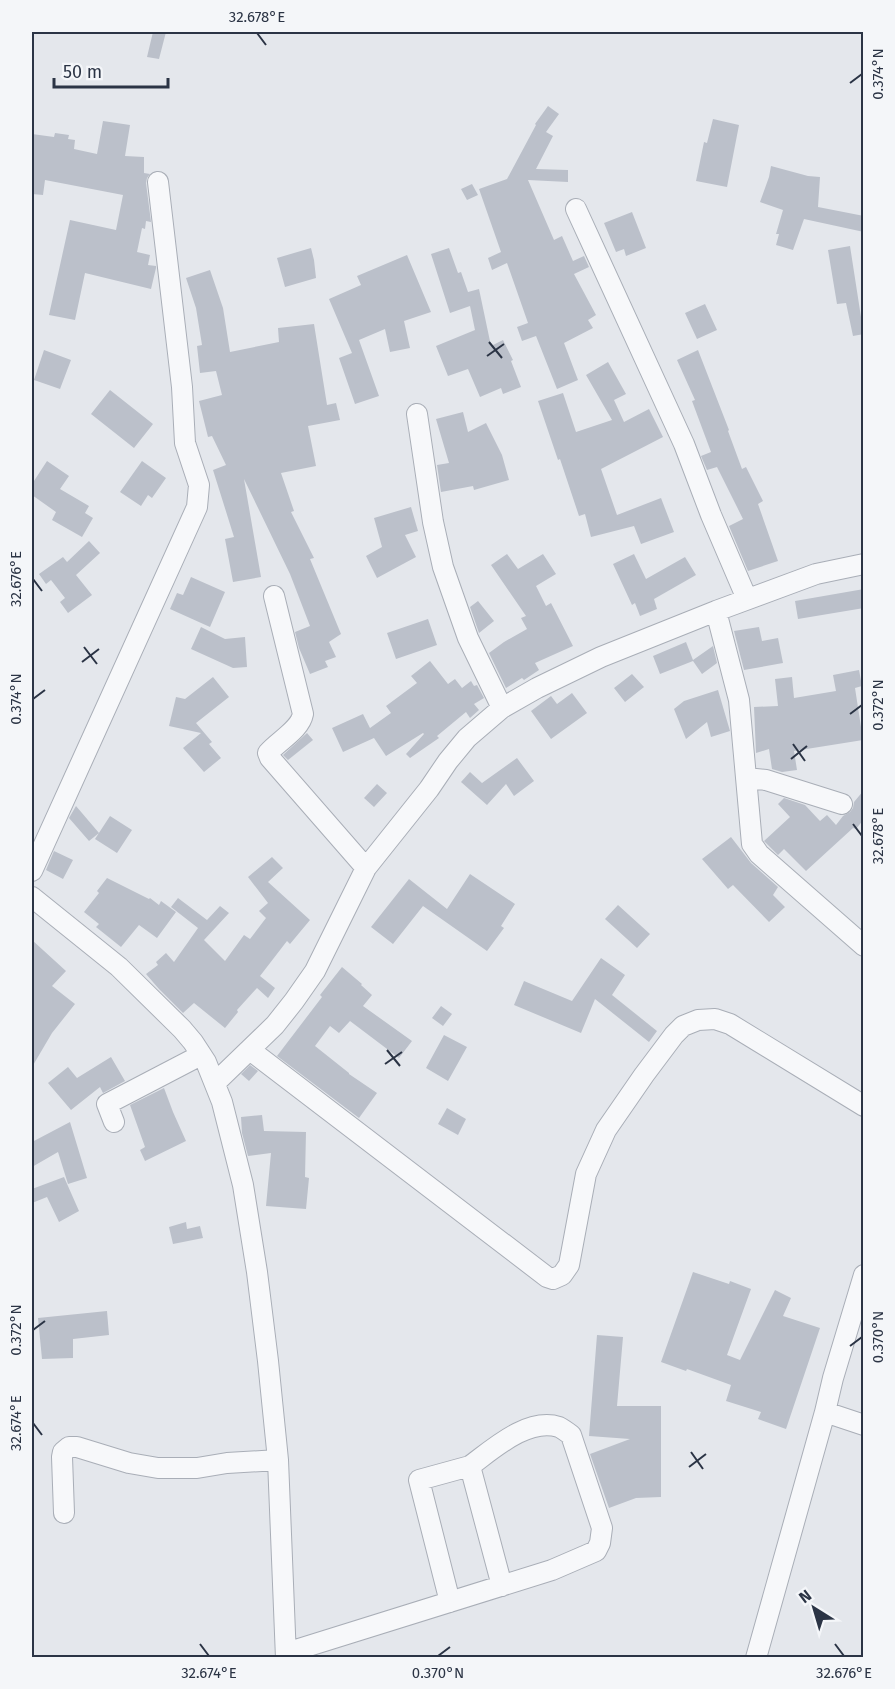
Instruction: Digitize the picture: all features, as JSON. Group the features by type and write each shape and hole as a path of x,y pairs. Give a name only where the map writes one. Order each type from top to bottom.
{"street":[{"path":"32,871 197,507 199,485 185,443 182,387 158,182"},
{"path":"576,209 684,444 747,599"},
{"path":"417,414 433,522 443,567 468,638 502,708"},
{"path":"215,1083 275,1025 315,971 366,867 467,738 502,708 601,657 716,611 816,574 864,564"},
{"path":"274,596 303,714 297,726 268,753 366,867"},
{"path":"716,611 739,700 752,844 759,854 864,946"},
{"path":"746,778 766,780 842,804"},
{"path":"32,897 119,967 165,1011 193,1042 215,1083 233,1140 245,1196 267,1350 278,1460 286,1655 552,1570 596,1551 600,1543 602,1528 571,1435 559,1427 545,1425 524,1430 508,1437 470,1466 419,1480 450,1602"},
{"path":"250,1050 547,1277 553,1279 562,1275 569,1265 586,1174 598,1144 644,1074 683,1026 698,1020 715,1019 730,1024 864,1106"},
{"path":"114,1122 107,1104 201,1054"},
{"path":"756,1658 833,1378 864,1275"},
{"path":"825,1412 864,1425"},
{"path":"64,1513 62,1457 63,1452 69,1447 77,1447 129,1463 158,1468 197,1468 227,1463 278,1460"},
{"path":"470,1466 502,1586"}],"building":[{"path":"153,32 166,32 159,59 147,57"},
{"path":"548,106 559,114 546,132 553,136 536,169 568,170 568,182 528,180 554,240 562,236 573,261 584,256 589,267 574,274 596,315 588,320 593,328 564,343 578,380 557,389 536,336 522,341 517,327 528,323 507,263 492,270 488,258 501,252 479,189 507,179 535,124"},
{"path":"713,119 739,125 727,187 696,181 704,142 707,143"},
{"path":"103,121 130,125 125,156 144,157 144,173 150,174 146,183 151,222 146,221 145,229 142,228 137,252 150,255 148,265 156,266 151,289 85,273 75,320 49,315 70,220 116,230 123,195 45,180 43,195 32,194 32,134 54,137 55,133 69,135 68,139 75,140 74,149 97,154"},
{"path":"771,166 820,177 818,207 864,216 864,232 804,219 793,250 776,245 779,234 776,234 783,210 760,202"},
{"path":"472,184 478,195 467,200 461,189"},
{"path":"632,212 646,248 626,256 624,249 616,252 604,223"},
{"path":"850,246 861,317 864,317 864,334 853,336 846,303 837,304 828,250"},
{"path":"311,248 316,278 285,287 277,258"},
{"path":"449,248 468,292 479,289 491,346 503,340 513,360 511,361 521,387 503,394 501,388 480,397 468,369 448,376 436,346 475,330 470,306 450,313 431,254"},
{"path":"407,255 431,312 404,321 410,348 390,352 385,329 359,340 379,396 355,404 339,358 352,353 329,299 361,285 357,276"},
{"path":"210,270 223,308 230,352 279,342 278,328 314,324 327,405 336,403 340,420 308,426 316,466 281,473 294,511 291,512 314,558 310,559 341,634 329,642 336,657 325,661 328,667 310,674 295,632 310,626 290,574 244,479 261,577 233,582 225,539 234,537 213,470 226,465 212,436 208,437 199,401 222,395 216,371 200,373 197,346 202,345 196,308 186,278"},
{"path":"705,304 717,330 697,339 685,313"},
{"path":"44,350 71,360 60,389 34,380"},
{"path":"698,350 742,469 746,467 763,501 758,504 778,561 748,571 729,526 743,519 717,467 707,470 701,456 711,452 692,401 695,400 677,360"},
{"path":"608,362 626,394 614,400 624,422 649,409 663,437 601,469 617,515 661,498 674,532 641,544 634,526 591,537 585,514 579,516 538,401 563,393 576,432 612,420 586,375"},
{"path":"110,390 153,424 134,448 91,414"},
{"path":"463,412 468,432 486,423 502,455 509,480 474,490 473,486 441,492 437,465 449,463 436,419"},
{"path":"47,461 69,476 60,489 89,506 85,513 93,518 82,537 52,520 56,512 32,495 32,484"},
{"path":"142,461 166,478 152,498 148,495 141,506 120,492"},
{"path":"411,507 418,531 405,535 416,557 377,578 366,556 382,547 374,518"},
{"path":"89,541 100,553 76,575 92,595 68,613 60,602 65,598 51,580 46,584 39,574 63,557 67,562"},
{"path":"507,554 518,569 543,554 556,574 536,586 546,606 551,603 573,646 535,663 539,670 506,688 489,653 527,629 521,618 526,616 491,565"},
{"path":"634,554 646,579 685,557 696,575 654,599 657,609 640,616 635,603 632,605 613,564"},
{"path":"191,577 225,592 210,627 170,609 177,593 183,595"},
{"path":"864,589 864,608 798,619 795,601"},
{"path":"478,601 494,621 479,633 470,607"},
{"path":"428,619 437,645 396,659 387,633"},
{"path":"201,627 225,639 245,637 247,667 233,668 191,649"},
{"path":"759,627 762,641 778,638 783,663 744,670 734,631"},
{"path":"686,642 693,660 713,646 717,663 702,674 693,661 660,674 653,656"},
{"path":"430,661 448,684 455,679 462,688 471,681 474,686 477,685 484,698 474,704 479,710 470,718 466,712 437,736 439,738 410,758 406,754 423,733 386,756 374,738 343,752 332,728 363,714 370,728 391,713 386,706 417,683 411,676"},
{"path":"859,670 862,686 855,688 863,740 794,751 797,770 782,772 772,769 769,749 756,753 754,707 778,706 775,679 792,677 794,698 836,691 833,675"},
{"path":"632,674 644,687 625,702 614,688"},
{"path":"213,677 229,697 196,723 212,742 209,744 221,758 204,772 183,748 201,733 169,726 176,697 185,699"},
{"path":"718,690 730,731 711,737 707,722 686,739 674,709 684,701"},
{"path":"572,693 587,713 551,739 531,711 551,696 557,704"},
{"path":"307,733 313,740 288,760 283,755"},
{"path":"517,758 534,781 514,796 506,784 487,805 461,782 470,772 482,783"},
{"path":"377,784 387,793 374,807 364,798"},
{"path":"864,790 864,819 856,829 853,828 806,871 784,849 778,855 764,841 790,817 778,804 784,798 805,805 820,821 827,815 836,825 843,816 850,812 854,802"},
{"path":"76,806 99,833 89,841 69,818"},
{"path":"110,816 132,830 117,853 95,839"},
{"path":"731,837 751,863 778,887 773,895 785,907 769,922 733,885 728,889 702,859"},
{"path":"54,851 73,860 63,879 46,870"},
{"path":"272,857 283,868 268,882 310,920 290,944 287,941 260,976 275,988 268,998 257,988 237,1010 238,1012 225,1028 194,1003 183,1013 146,974 158,965 156,962 166,953 174,962 198,928 171,907 178,898 207,920 220,906 229,913 204,940 225,961 244,935 250,939 266,918 259,911 268,903 248,877"},
{"path":"470,874 515,904 501,926 504,928 487,951 423,906 393,944 371,927 409,879 447,909"},
{"path":"107,878 150,898 159,905 161,901 176,912 157,938 139,925 121,947 96,927 99,924 84,912"},
{"path":"618,905 650,934 637,948 605,919"},
{"path":"32,940 66,971 52,986 75,1004 52,1033 32,1067"},
{"path":"601,958 625,975 612,995 657,1031 649,1042 595,999 581,1033 514,1005 524,981 572,1001"},
{"path":"342,967 372,995 363,1006 412,1041 399,1058 350,1021 339,1033 330,1026 315,1046 377,1093 359,1118 277,1056"},
{"path":"441,1006 452,1014 443,1026 432,1018"},
{"path":"444,1035 467,1047 448,1081 426,1068"},
{"path":"111,1057 125,1081 103,1093 100,1087 71,1110 48,1083 68,1067 77,1078"},
{"path":"250,1065 258,1071 249,1081 241,1074"},
{"path":"164,1088 186,1141 145,1161 140,1150 145,1147 130,1105"},
{"path":"447,1108 466,1119 458,1135 438,1124"},
{"path":"262,1115 264,1131 306,1132 305,1177 309,1178 306,1209 266,1206 271,1153 248,1156 242,1133 241,1117"},
{"path":"70,1122 87,1178 68,1184 58,1152 32,1167 32,1142"},
{"path":"64,1177 79,1211 59,1222 47,1197 32,1203 32,1189"},
{"path":"186,1222 187,1229 200,1226 203,1238 173,1244 169,1227"},
{"path":"693,1272 751,1289 727,1355 740,1360 775,1290 791,1298 783,1316 820,1328 786,1429 758,1419 761,1412 726,1401 731,1385 661,1362"},
{"path":"107,1311 109,1335 73,1339 73,1358 42,1359 38,1318"},
{"path":"597,1335 623,1337 617,1406 661,1406 661,1497 636,1498 609,1508 590,1454 630,1439 589,1436"}]}
